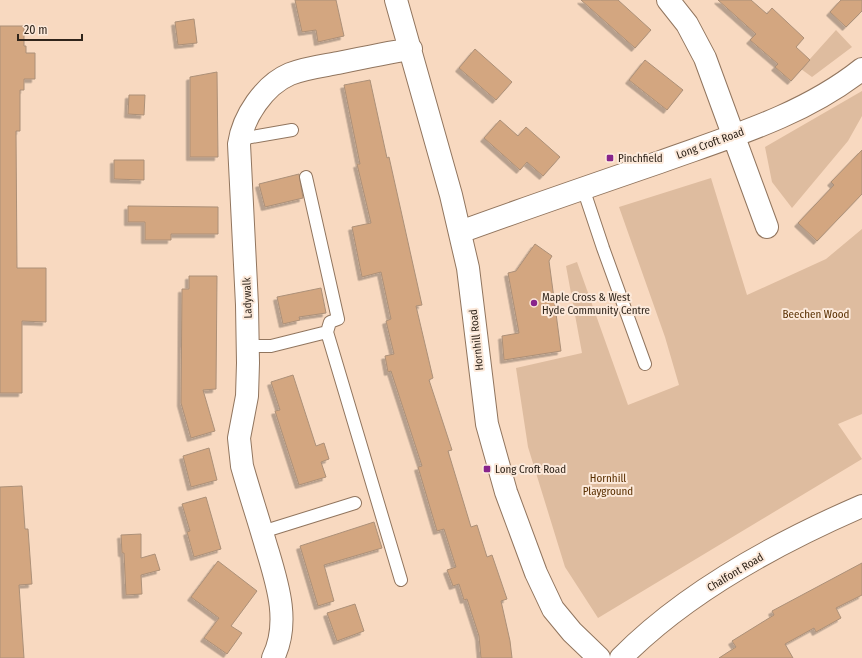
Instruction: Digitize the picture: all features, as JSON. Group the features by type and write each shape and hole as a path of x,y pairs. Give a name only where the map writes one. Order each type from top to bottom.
{"street":[{"name":"Hornhill Road","path":"396,0 411,49 460,232 468,268 487,424 506,492 536,573 551,605 572,632 599,658"},
{"path":"668,0 687,24 705,58 767,226"},
{"name":"Ladywalk","path":"273,658 278,646 281,607 279,592 242,466 239,438 247,396 248,346 240,139 246,118 264,95 275,84 289,74 411,49"},
{"name":"Long Croft Road","path":"460,232 733,136 810,103 834,89 862,69"},
{"name":"Chalfont Road","path":"621,658 653,629 700,594 744,566 862,506"}],"lane":[{"path":"240,139 292,130"},
{"path":"306,177 338,319 330,322 327,332 401,580"},
{"path":"583,188 645,364"},
{"path":"248,346 271,346 327,332"},
{"path":"262,532 355,503"}],"green space":[{"path":"836,30 852,47 812,77 801,69"},
{"path":"862,91 862,116 848,141 792,208 772,182 765,147"},
{"path":"711,178 747,295 826,259 862,229 862,414 838,424 862,459 598,618 565,567 528,447 516,368 582,353 566,266 577,262 628,405 679,385 665,337 619,207"}],"building":[{"path":"295,0 336,0 344,36 318,42 316,30 302,32"},
{"path":"581,0 618,0 651,30 635,48"},
{"path":"718,0 751,0 767,14 772,8 804,38 796,47 810,60 791,81 775,67 778,64 750,40 756,34"},
{"path":"841,0 862,0 862,11 846,27 830,12"},
{"path":"194,19 197,43 178,45 175,22"},
{"path":"0,26 24,26 24,46 26,46 26,53 35,53 35,79 24,79 24,90 20,90 20,131 16,131 17,268 46,268 46,322 22,321 22,393 0,393"},
{"path":"475,49 512,82 496,100 459,68"},
{"path":"645,60 683,90 667,110 629,80"},
{"path":"217,72 218,157 190,157 190,77"},
{"path":"370,80 422,305 416,306 433,378 429,380 452,450 448,451 471,527 477,525 487,557 492,555 507,599 501,601 510,641 512,658 481,658 479,636 467,599 464,600 459,584 453,586 447,570 456,567 444,529 437,531 418,467 422,466 391,371 388,372 385,356 394,354 386,321 391,319 381,272 362,277 352,227 371,223 357,164 360,164 344,85"},
{"path":"129,95 145,95 144,115 128,114"},
{"path":"500,120 518,136 526,127 560,157 543,176 527,162 520,170 484,138"},
{"path":"862,150 862,194 817,241 798,223 834,185 831,182"},
{"path":"114,160 144,160 144,180 114,179"},
{"path":"299,174 303,198 265,207 259,184"},
{"path":"128,206 218,207 218,234 171,234 171,240 145,240 145,222 128,222"},
{"name":"Maple Cross & West Hyde Community Centre","path":"535,244 552,256 549,261 561,351 504,360 502,336 519,333 508,273 516,271"},
{"path":"189,276 217,276 216,389 203,390 215,431 191,438 181,403 182,289 189,289"},
{"path":"321,288 326,313 299,317 300,320 283,324 277,297"},
{"path":"293,375 316,446 324,443 329,459 321,462 326,477 299,485 275,411 280,410 271,382"},
{"path":"209,448 217,480 191,487 183,456"},
{"path":"22,486 25,529 28,529 32,584 19,585 24,658 0,658 0,487"},
{"path":"206,497 221,549 194,557 187,532 190,531 182,504"},
{"path":"374,522 382,548 324,565 334,601 318,606 300,546"},
{"path":"141,534 141,558 155,554 160,570 141,575 142,594 126,595 124,553 122,553 121,535"},
{"path":"218,561 257,591 231,626 242,633 227,654 204,638 219,618 191,597"},
{"path":"862,563 862,595 836,608 841,618 816,632 814,628 785,644 793,658 719,658 736,647 732,641 774,615 772,611"},
{"path":"355,604 364,631 337,641 327,613"}],"place":[{"name":"Pinchfield","path":"610,158"},
{"name":"Maple Cross & West Hyde Community Centre","path":"534,303"},
{"name":"Long Croft Road","path":"487,469"}],"park label":[{"name":"Beechen Wood","path":"816,314"},
{"name":"Hornhill Playground","path":"608,484"}]}
